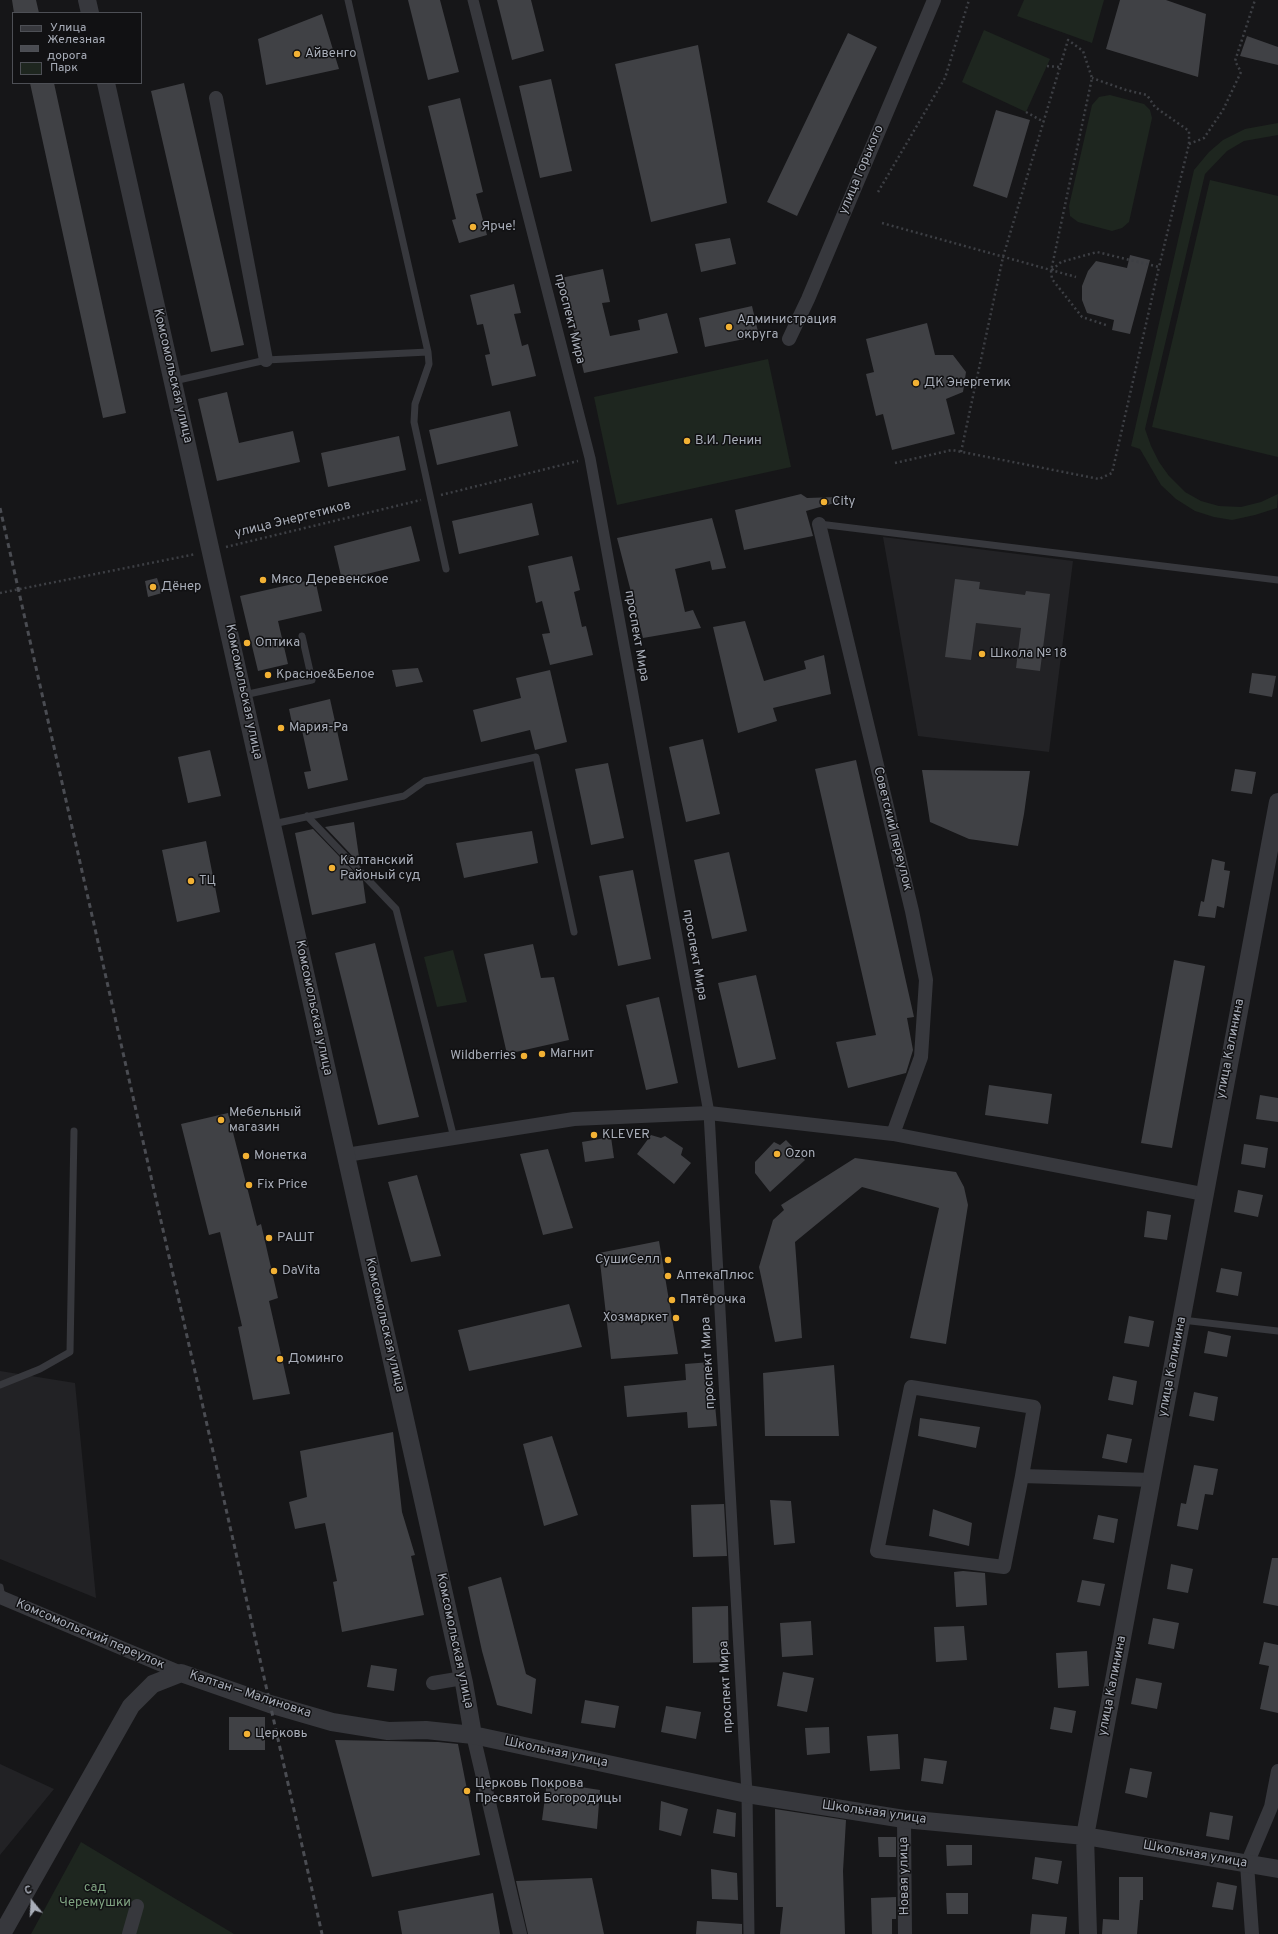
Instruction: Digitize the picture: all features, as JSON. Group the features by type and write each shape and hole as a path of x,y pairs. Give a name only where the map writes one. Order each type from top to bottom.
{"street":[{"path":"87,0 90,12"},
{"name":"проспект Мира","path":"473,0 590,458 709,1113 747,1794 749,1934"},
{"name":"улица Горького","path":"789,339 808,299 934,0"},
{"name":"Комсомольская улица","path":"106,84 212,550 463,1678 473,1735 520,1934"},
{"path":"216,98 266,360"},
{"name":"Советский переулок","path":"819,524 912,910 926,980 921,1057 893,1134"},
{"name":"улица Калинина","path":"1088,1934 1085,1836 1182,1320 1203,1194 1278,802"},
{"path":"346,1155 574,1120 709,1113 893,1134 1203,1194"},
{"path":"911,1387 1034,1407 1022,1476 1004,1567 877,1551 911,1387"},
{"path":"1022,1476 1152,1480"},
{"name":"Комсомольский переулок","path":"1,1594 181,1673"},
{"name":"Калтан — Малиновка","path":"2,1934 131,1706 153,1684 181,1673 270,1704 332,1722 388,1731 426,1730 473,1735"},
{"path":"433,1683 463,1678"},
{"name":"Школьная улица","path":"473,1735 747,1794 904,1819 1085,1836 1278,1869"},
{"path":"1252,1934 1248,1864 1271,1808 1278,1771"},
{"name":"Новая улица","path":"904,1819 906,1934"},
{"path":"129,1934 137,1906"}],"lane":[{"path":"348,0 428,352 429,364 415,404 414,422 429,498 446,569"},
{"path":"173,381 266,360 428,352"},
{"path":"819,524 1278,580"},
{"path":"244,695 312,680 302,636"},
{"path":"272,824 404,796 425,781 536,757 574,932"},
{"path":"307,816 396,909 454,1138"},
{"path":"0,1385 40,1369 70,1352 74,1131"},
{"path":"1182,1320 1278,1331"}],"path":[{"path":"878,192 945,78 969,0"},
{"path":"1189,144 1204,138 1223,110 1242,72 1235,60 1253,11 1255,0"},
{"path":"961,452 1004,257 1068,40 1083,51 1092,78 1051,271 1052,279 1082,317 1106,325"},
{"path":"1047,66 1060,67"},
{"path":"895,463 952,450 1099,479 1112,473 1189,144 1189,131 1155,107 1147,95 1126,90 1092,78"},
{"path":"1026,112 1044,122"},
{"path":"882,224 1076,277"},
{"path":"1051,271 1061,262 1097,252 1159,267"},
{"name":"улица Энергетиков","path":"0,593 212,550 590,458"}],"shaded area":[{"name":"Школа № 18","path":"883,537 1073,561 1049,752 918,736"},
{"path":"0,1371 75,1383 96,1598 0,1559"},
{"path":"0,1764 54,1789 0,1855"}],"green space":[{"path":"1024,0 1104,0 1092,43 1017,16"},
{"path":"984,30 1050,59 1026,112 962,82"},
{"path":"1110,95 1144,104 1150,110 1152,118 1129,222 1122,228 1112,231 1078,222 1070,216 1069,206 1092,105 1099,97"},
{"path":"1278,123 1278,135 1244,141 1227,151 1205,174 1145,429 1159,462 1169,476 1185,492 1201,501 1219,506 1241,507 1261,502 1278,494 1277,508 1232,520 1214,517 1195,511 1176,499 1161,485 1140,449 1131,446 1194,170 1209,152 1223,140 1245,129"},
{"path":"1210,180 1278,196 1278,457 1152,427"},
{"path":"768,359 791,467 617,505 594,397"},
{"path":"453,950 467,1002 437,1007 424,957"},
{"name":"сад Черемушки","path":"81,1842 234,1934 31,1934"}],"building":[{"path":"12,0 36,0 39,12 14,12"},
{"path":"408,0 440,0 459,72 428,80"},
{"path":"497,0 531,0 544,51 512,60"},
{"path":"1120,0 1166,0 1206,14 1198,77 1106,49"},
{"name":"Айвенго","path":"322,14 339,69 266,85 258,39"},
{"path":"848,33 877,47 797,216 767,202"},
{"path":"1247,36 1278,47 1278,65 1240,56"},
{"path":"698,45 727,203 651,222 615,64"},
{"path":"551,79 572,171 540,178 519,86"},
{"path":"184,83 244,345 211,352 151,91"},
{"path":"30,84 54,84 126,413 103,418"},
{"path":"460,98 483,192 476,194 487,235 459,243 452,220 456,219 428,106"},
{"path":"996,110 1030,120 1007,198 973,186"},
{"path":"730,238 736,264 701,272 695,244"},
{"path":"1130,255 1150,260 1130,334 1112,330 1114,320 1087,313 1082,300 1082,286 1088,271 1096,261 1127,268"},
{"path":"603,269 610,302 602,303 610,336 640,330 638,320 667,313 678,353 584,373 561,278"},
{"path":"514,284 521,313 514,314 522,346 528,344 536,376 492,386 485,355 490,354 483,324 477,325 470,295"},
{"name":"Администрация округа","path":"752,306 759,336 705,347 699,318"},
{"name":"ДК Энергетик","path":"927,323 935,355 953,355 966,372 963,392 946,399 955,434 892,450 883,414 876,416 866,374 874,372 866,339"},
{"path":"227,392 239,443 293,431 300,462 217,481 198,399"},
{"path":"510,411 518,446 437,465 429,430"},
{"path":"399,436 406,470 328,487 321,453"},
{"path":"801,494 807,498 837,497 838,502 806,511 813,536 744,550 735,510"},
{"path":"532,503 539,535 459,554 452,521"},
{"path":"712,518 726,568 712,570 710,561 675,569 685,612 693,610 701,628 643,638 617,538"},
{"path":"411,526 420,561 342,580 334,546"},
{"path":"572,556 580,590 574,592 582,627 586,626 593,655 550,665 542,634 550,633 542,601 536,603 528,566"},
{"name":"Дёнер","path":"157,578 162,593 148,597 145,581"},
{"path":"315,579 322,611 278,621 288,664 258,671 240,596"},
{"path":"955,579 980,582 979,589 1025,595 1026,591 1050,594 1040,671 1016,668 1021,628 976,623 971,660 945,657"},
{"path":"745,621 764,681 806,669 804,661 824,655 831,694 773,708 777,721 738,733 713,627"},
{"path":"418,668 423,682 396,687 392,670"},
{"path":"550,670 567,742 535,750 530,730 481,742 473,710 521,698 516,678"},
{"path":"1252,673 1276,676 1272,697 1249,693"},
{"path":"330,699 348,780 308,789 304,772 311,771 301,726 293,728 289,709"},
{"path":"703,739 720,814 686,822 669,747"},
{"path":"210,750 221,796 188,803 178,757"},
{"path":"856,760 914,1017 907,1018 913,1050 906,1073 848,1088 836,1042 876,1035 815,769"},
{"path":"608,763 624,838 591,845 575,769"},
{"path":"1235,769 1256,772 1252,794 1231,791"},
{"path":"922,770 1030,771 1018,846 969,839 930,822"},
{"path":"354,822 360,864 325,827"},
{"name":"Калтанский Районый суд","path":"313,829 363,881 366,903 312,915 295,833"},
{"path":"532,831 538,863 464,878 456,843"},
{"name":"ТЦ","path":"206,841 220,912 177,922 162,850"},
{"path":"729,852 747,931 712,939 694,860"},
{"path":"1212,859 1225,862 1224,870 1230,871 1224,908 1217,906 1215,918 1198,916 1201,901 1204,902"},
{"path":"633,870 651,959 618,966 599,876"},
{"path":"375,943 419,1117 378,1125 335,953"},
{"path":"533,944 541,978 554,977 569,1040 507,1054 484,954"},
{"path":"1174,960 1205,966 1172,1148 1141,1143"},
{"path":"756,975 776,1059 738,1068 718,983"},
{"path":"659,997 678,1083 646,1090 626,1005"},
{"path":"989,1085 1052,1094 1048,1124 985,1115"},
{"path":"1260,1095 1278,1098 1278,1122 1256,1119"},
{"path":"228,1113 257,1226 261,1224 278,1298 269,1301 290,1394 253,1400 238,1327 242,1326 220,1232 209,1235 181,1124"},
{"path":"651,1135 661,1138 665,1136 683,1148 681,1155 691,1163 674,1184 637,1154"},
{"path":"611,1137 614,1158 585,1162 582,1142"},
{"path":"786,1140 805,1160 770,1192 755,1173 755,1162 774,1142 780,1145"},
{"path":"1244,1144 1268,1148 1265,1168 1241,1164"},
{"path":"548,1149 573,1228 543,1235 520,1154"},
{"path":"855,1158 956,1172 964,1187 968,1205 946,1344 910,1338 939,1208 862,1187 795,1242 802,1338 775,1342 759,1267 773,1220 784,1210 781,1205"},
{"path":"417,1175 441,1256 411,1262 388,1182"},
{"path":"1238,1190 1263,1195 1258,1217 1234,1212"},
{"path":"1147,1211 1171,1215 1167,1240 1144,1237"},
{"path":"659,1241 678,1354 611,1359 599,1253"},
{"path":"1221,1268 1242,1272 1238,1296 1216,1292"},
{"path":"569,1304 582,1347 469,1371 458,1330"},
{"path":"1129,1316 1154,1321 1149,1347 1124,1343"},
{"path":"1208,1331 1231,1336 1227,1357 1204,1353"},
{"path":"711,1362 717,1426 688,1428 687,1412 627,1417 624,1386 686,1380 685,1364"},
{"path":"834,1365 839,1436 765,1436 763,1373"},
{"path":"1113,1376 1137,1381 1133,1405 1108,1400"},
{"path":"1194,1392 1218,1397 1214,1421 1189,1416"},
{"path":"920,1418 980,1427 976,1448 918,1436"},
{"path":"393,1432 402,1512 415,1555 411,1556 424,1615 342,1632 333,1582 337,1581 325,1523 295,1529 289,1502 307,1497 300,1451"},
{"path":"1107,1434 1132,1439 1127,1463 1102,1458"},
{"path":"552,1436 578,1515 544,1526 523,1444"},
{"path":"1194,1465 1218,1469 1213,1495 1205,1494 1198,1530 1177,1526 1181,1503 1186,1504"},
{"path":"770,1500 791,1501 795,1543 774,1545"},
{"path":"724,1504 727,1556 693,1557 691,1505"},
{"path":"933,1509 972,1523 969,1546 929,1536"},
{"path":"1098,1515 1118,1519 1114,1543 1093,1539"},
{"path":"1272,1558 1278,1558 1278,1606 1263,1603"},
{"path":"1171,1564 1193,1569 1188,1593 1167,1589"},
{"path":"963,1571 985,1573 987,1605 956,1607 954,1572"},
{"path":"501,1577 526,1674 536,1679 532,1714 497,1705 482,1651 468,1587"},
{"path":"1082,1580 1105,1584 1100,1606 1077,1602"},
{"path":"728,1606 729,1662 693,1663 692,1607"},
{"path":"1153,1618 1179,1623 1174,1649 1148,1644"},
{"path":"811,1621 813,1655 782,1657 780,1623"},
{"path":"964,1626 967,1660 936,1662 934,1627"},
{"path":"1264,1642 1278,1645 1278,1713 1260,1709 1269,1666 1259,1664"},
{"path":"1087,1651 1089,1686 1058,1688 1056,1653"},
{"path":"371,1665 397,1669 394,1691 367,1687"},
{"path":"783,1672 814,1678 807,1712 777,1706"},
{"path":"1136,1678 1162,1683 1157,1709 1131,1704"},
{"path":"585,1700 619,1706 615,1728 581,1723"},
{"path":"666,1706 701,1712 696,1739 661,1732"},
{"path":"1054,1707 1076,1711 1072,1733 1050,1729"},
{"name":"Церковь","path":"229,1717 265,1717 265,1750 229,1750"},
{"path":"829,1727 830,1753 807,1755 805,1728"},
{"path":"898,1734 900,1769 870,1771 867,1736"},
{"path":"335,1740 438,1742 458,1744 480,1855 372,1877"},
{"path":"924,1758 947,1761 943,1784 921,1781"},
{"path":"1130,1768 1152,1772 1147,1798 1125,1793"},
{"path":"547,1782 600,1790 597,1829 542,1820"},
{"path":"661,1801 688,1809 681,1836 659,1830"},
{"path":"717,1809 736,1813 735,1837 713,1833"},
{"path":"775,1809 846,1820 843,1871 845,1934 780,1934 783,1907 776,1907"},
{"path":"1210,1812 1233,1816 1229,1840 1206,1836"},
{"path":"878,1837 896,1837 896,1857 879,1857"},
{"path":"946,1845 972,1845 972,1865 947,1866"},
{"path":"1035,1857 1062,1861 1058,1884 1032,1879"},
{"path":"711,1869 737,1873 738,1900 712,1899"},
{"path":"1119,1877 1143,1877 1143,1900 1140,1900 1137,1934 1102,1934 1103,1919 1119,1920"},
{"path":"592,1878 604,1934 528,1934 516,1881"},
{"path":"1217,1882 1237,1886 1233,1910 1212,1907"},
{"path":"493,1893 500,1934 402,1934 398,1911"},
{"path":"946,1893 968,1893 968,1914 947,1914"},
{"path":"896,1897 896,1919 892,1919 892,1934 872,1934 871,1898"},
{"path":"1032,1914 1067,1917 1065,1934 1030,1934"},
{"path":"697,1921 742,1924 742,1934 696,1934"}],"railway":[{"path":"0,508 322,1934"}],"place":[{"name":"Айвенго","path":"297,54"},
{"name":"Ярче!","path":"473,227"},
{"name":"Администрация округа","path":"729,327"},
{"name":"ДК Энергетик","path":"916,383"},
{"name":"В.И. Ленин","path":"687,441"},
{"name":"City","path":"824,502"},
{"name":"Мясо Деревенское","path":"263,580"},
{"name":"Дёнер","path":"153,587"},
{"name":"Оптика","path":"247,643"},
{"name":"Школа № 18","path":"982,654"},
{"name":"Красное&Белое","path":"268,675"},
{"name":"Мария-Ра","path":"281,728"},
{"name":"Калтанский Районый суд","path":"332,868"},
{"name":"ТЦ","path":"191,881"},
{"name":"Магнит","path":"542,1054"},
{"name":"Wildberries","path":"524,1056"},
{"name":"Мебельный магазин","path":"221,1120"},
{"name":"KLEVER","path":"594,1135"},
{"name":"Ozon","path":"777,1154"},
{"name":"Монетка","path":"246,1156"},
{"name":"Fix Price","path":"249,1185"},
{"name":"РАШТ","path":"269,1238"},
{"name":"СушиСелл","path":"668,1260"},
{"name":"DaVita","path":"274,1271"},
{"name":"АптекаПлюс","path":"668,1276"},
{"name":"Пятёрочка","path":"672,1300"},
{"name":"Хозмаркет","path":"676,1318"},
{"name":"Доминго","path":"280,1359"},
{"name":"Церковь","path":"247,1734"},
{"name":"Церковь Покрова Пресвятой Богородицы","path":"467,1791"}]}
